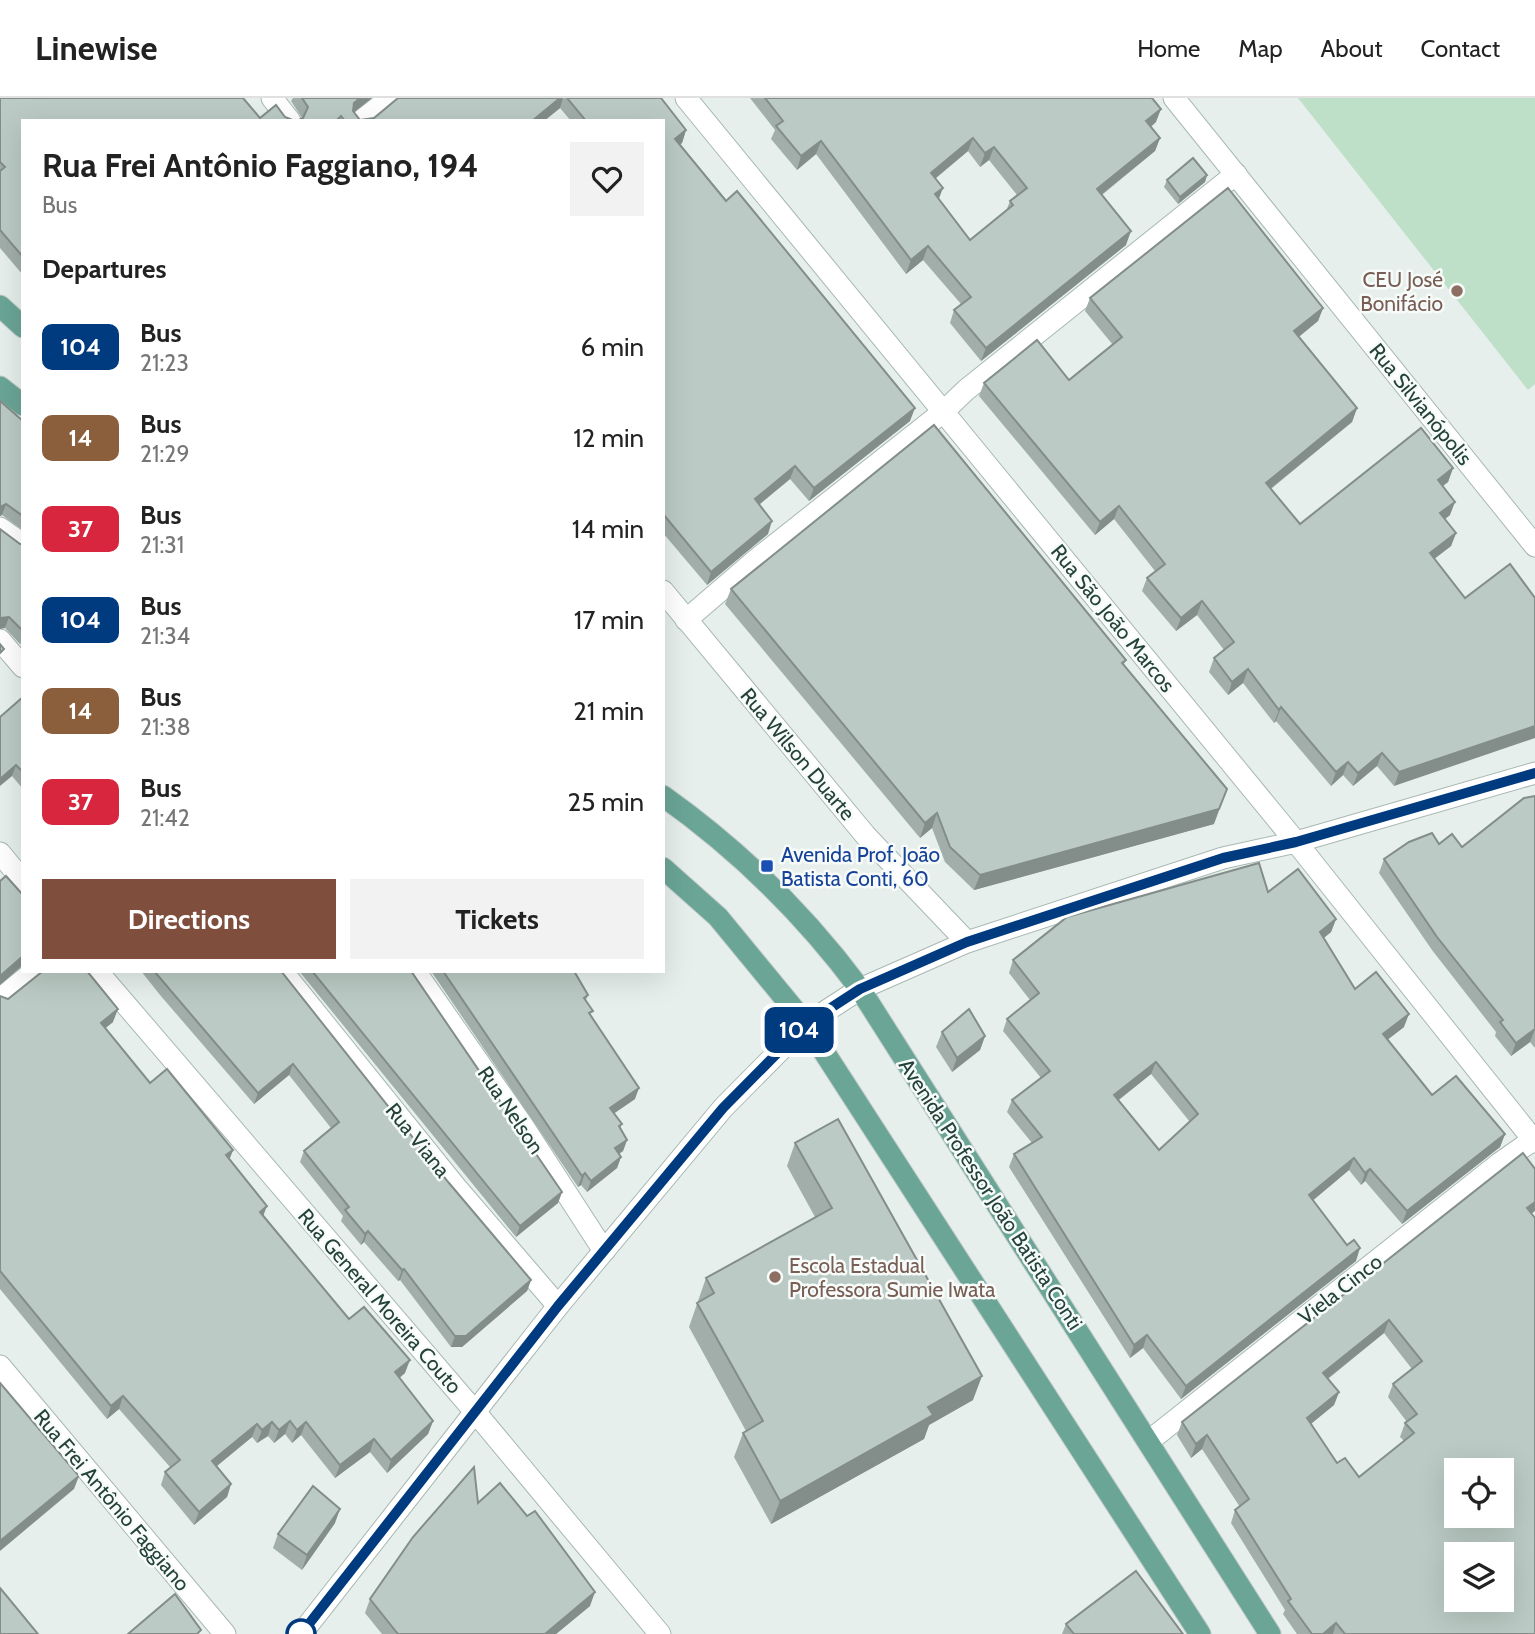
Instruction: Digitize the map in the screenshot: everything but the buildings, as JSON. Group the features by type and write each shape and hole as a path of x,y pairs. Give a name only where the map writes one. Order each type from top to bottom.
{"main road":[{"path":"0,306 21,325"},
{"path":"0,387 21,403"},
{"name":"Avenida Professor João Batista Conti","path":"665,797 703,824 775,889 827,944 860,989 1270,1634"},
{"path":"665,869 718,917 806,1024 1200,1634"}],"street":[{"path":"272,98 288,119"},
{"path":"364,119 390,98"},
{"name":"Rua São João Marcos","path":"686,98 1296,842 1534,1141"},
{"name":"Rua Silvianópolis","path":"1174,98 1535,546"},
{"path":"686,620 757,559 1236,174"},
{"path":"0,528 21,543"},
{"name":"Rua Wilson Duarte","path":"665,594 866,836 967,942"},
{"path":"0,640 21,665"},
{"path":"301,1634 558,1306 723,1108 806,1024 860,989 967,942 1223,858 1296,842 1535,773"},
{"path":"0,853 21,879"},
{"path":"0,999 32,973"},
{"name":"Rua General Moreira Couto","path":"99,973 476,1413 660,1634"},
{"name":"Rua Viana","path":"284,973 455,1186 558,1306"},
{"name":"Rua Nelson","path":"416,973 523,1126 604,1251"},
{"name":"Viela Cinco","path":"1149,1441 1500,1163 1534,1141"},
{"name":"Rua Frei Antônio Faggiano","path":"0,1366 225,1634"}],"green space":[{"path":"1298,98 1535,98 1535,384 1528,390"}],"bus line":[{"name":"104","path":"301,1634 558,1306 723,1108 806,1024 860,989 967,942 1223,858 1296,842 1535,773"}],"place":[{"name":"CEU José Bonifácio","path":"1457,291"},
{"name":"Avenida Prof. João Batista Conti, 60","path":"767,866"},
{"name":"Escola Estadual Professora Sumie Iwata","path":"775,1277"}]}
